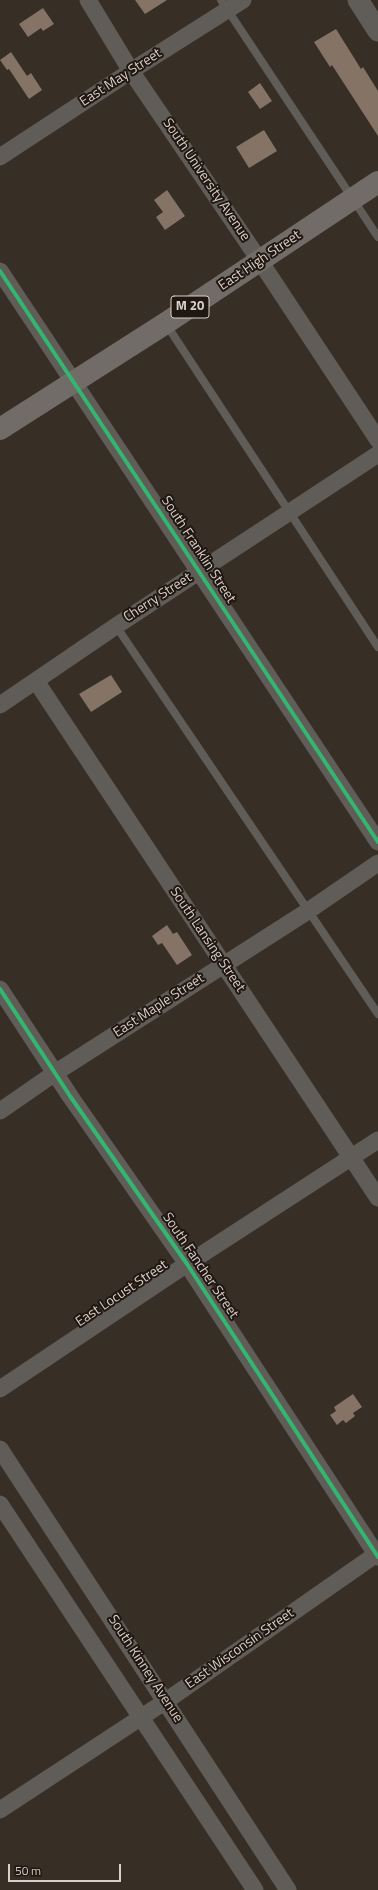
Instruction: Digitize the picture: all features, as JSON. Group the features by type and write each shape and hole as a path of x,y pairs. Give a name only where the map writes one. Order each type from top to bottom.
{"main road":[{"name":"East High Street","path":"0,429 166,323 378,182"}],"street":[{"name":"South University Avenue","path":"88,0 132,71 378,440"},
{"name":"East May Street","path":"0,157 132,71 224,5 243,0"},
{"path":"358,0 378,31"},
{"name":"South Franklin Street","path":"0,271 378,842"},
{"name":"Cherry Street","path":"0,705 116,626 378,454"},
{"name":"South Lansing Street","path":"36,681 378,1198"},
{"name":"East Maple Street","path":"0,1111 55,1073 308,911 378,863"},
{"name":"South Fancher Street","path":"0,989 55,1073 187,1264 377,1555"},
{"name":"East Locust Street","path":"0,1388 378,1140"},
{"name":"South Kinney Avenue","path":"0,1449 166,1701 284,1889"},
{"path":"0,1504 255,1890"},
{"name":"East Wisconsin Street","path":"0,1810 141,1718 377,1555"}],"lane":[{"path":"224,5 378,237"},
{"path":"166,323 378,648"},
{"path":"116,626 378,1014"}],"building":[{"path":"135,0 167,0 145,14"},
{"path":"43,8 54,24 43,31 41,28 28,37 19,24"},
{"path":"336,29 361,69 363,67 378,91 378,136 332,65 330,67 314,42"},
{"path":"11,52 27,76 31,73 42,90 29,99 9,69 7,70 0,60"},
{"path":"260,83 272,101 260,109 248,92"},
{"path":"264,130 277,151 249,168 236,147"},
{"path":"167,190 185,216 165,230 156,217 163,212 154,200"},
{"path":"111,675 122,692 91,712 79,694"},
{"path":"167,925 173,934 177,932 192,955 177,965 162,943 158,945 152,936"},
{"path":"353,1394 362,1407 353,1413 355,1416 346,1423 343,1420 337,1425 330,1415 336,1411 334,1407"}],"cycle path":[{"path":"0,271 378,842"},
{"path":"0,989 70,1096 187,1264 378,1557"}]}
